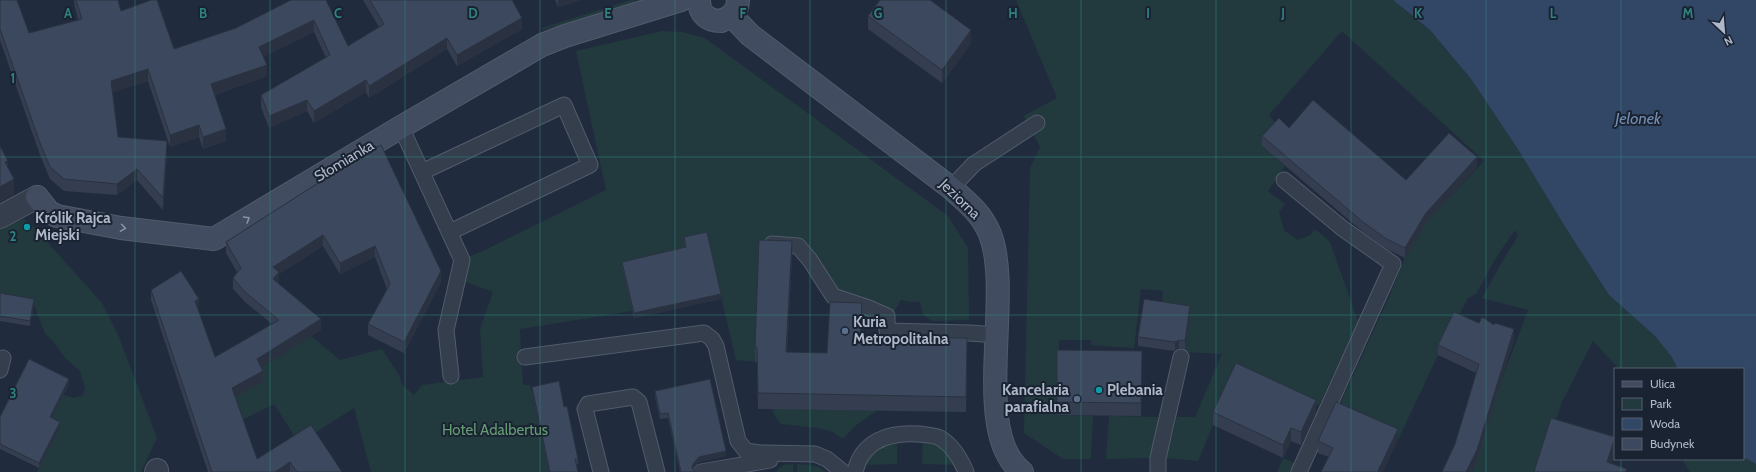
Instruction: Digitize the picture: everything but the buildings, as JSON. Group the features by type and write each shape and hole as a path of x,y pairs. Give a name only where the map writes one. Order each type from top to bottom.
{"street":[{"name":"Słomianka","path":"0,217 37,197 49,212 57,216 121,228 214,239 401,127 542,45 565,36 681,0"},
{"name":"Słomianka","path":"645,12 701,7 714,21 721,21 735,8"},
{"name":"Jeziorna","path":"735,8 750,36 951,188 975,209 990,234 998,276 995,408 999,434 1009,458 1022,472"}],"lane":[{"path":"422,172 564,105 590,165 450,232"},
{"path":"951,188 974,164 1037,123"},
{"path":"401,127 462,260 446,330 451,376"},
{"path":"1284,180 1342,228 1393,264 1299,472"},
{"path":"769,243 798,246 810,260 833,296 869,308 887,316 887,331 969,332 997,335"},
{"path":"525,358 704,333 712,339 716,346 738,441 746,450 773,456"},
{"path":"1158,472 1158,458 1181,357"},
{"path":"601,472 585,409 588,404 633,397 639,402 657,472"},
{"path":"855,472 857,461 863,452 875,442 889,436 909,433 940,438 950,445 966,472"},
{"path":"701,472 773,456 815,454 827,459 842,472"},
{"path":"761,472 773,456"}],"green space":[{"path":"634,0 635,2 543,30 542,28"},
{"path":"1016,0 1393,0 1430,30 1471,79 1519,151 1609,295 1655,336 1671,356 1677,368 1618,368 1593,341 1562,402 1539,472 1472,472 1501,382 1528,310 1482,298 1518,236 1515,230 1497,256 1476,294 1468,298 1438,355 1398,440 1336,413 1389,297 1405,258 1426,223 1484,161 1342,31 1269,115 1279,128 1262,146 1285,166 1268,191 1285,204 1279,212 1284,230 1297,240 1310,235 1315,229 1330,242 1358,321 1319,405 1213,425 1198,461 1166,458 1177,417 1195,417 1222,354 1184,352 1190,314 1162,310 1163,291 1141,289 1134,348 1091,345 1091,340 1059,340 1057,415 1093,416 1091,459 1063,459 1024,433 1030,168 1040,147 1024,116 1057,98"},
{"name":"Hotel Adalbertus","path":"662,31 682,32 705,38 948,216 968,248 969,320 932,321 923,315 920,302 901,300 894,312 887,316 833,296 798,246 759,256 755,362 736,360 707,237 686,252 622,267 632,311 520,329 523,385 530,385 549,472 371,472 354,408 299,443 274,404 240,421 200,412 257,370 311,336 340,360 382,349 399,375 402,385 414,395 422,385 483,377 480,329 493,292 458,279 462,260 606,190 576,51"},
{"path":"23,219 31,224 102,303 119,337 157,438 141,472 37,472 60,428 50,422 63,395 75,398 83,395 85,388 80,371 66,359 52,340 45,334 34,304 0,298 0,229"},
{"path":"773,409 878,410 855,426 844,438 841,438 833,432 818,428 781,424 774,415"},
{"path":"1109,416 1159,417 1150,458 1106,459"},
{"path":"897,440 897,464 863,465 876,449"},
{"path":"923,441 942,448 955,465 922,464"},
{"path":"1283,458 1296,464 1292,472 1277,472"},
{"path":"1744,458 1756,464 1756,472 1690,472 1683,460 1744,460"},
{"path":"793,464 793,472 776,472 783,465"},
{"path":"797,464 816,466 825,472 797,472"}],"water":[{"name":"Jelonek","path":"1393,0 1756,0 1756,464 1744,458 1744,368 1677,368 1671,356 1655,336 1609,295 1519,151 1471,79 1430,30"}],"place":[{"name":"Królik Rajca Miejski","path":"27,227"},
{"name":"Kuria Metropolitalna","path":"845,331"},
{"name":"Plebania","path":"1099,390"},
{"name":"Kancelaria parafialna","path":"1077,399"}]}
